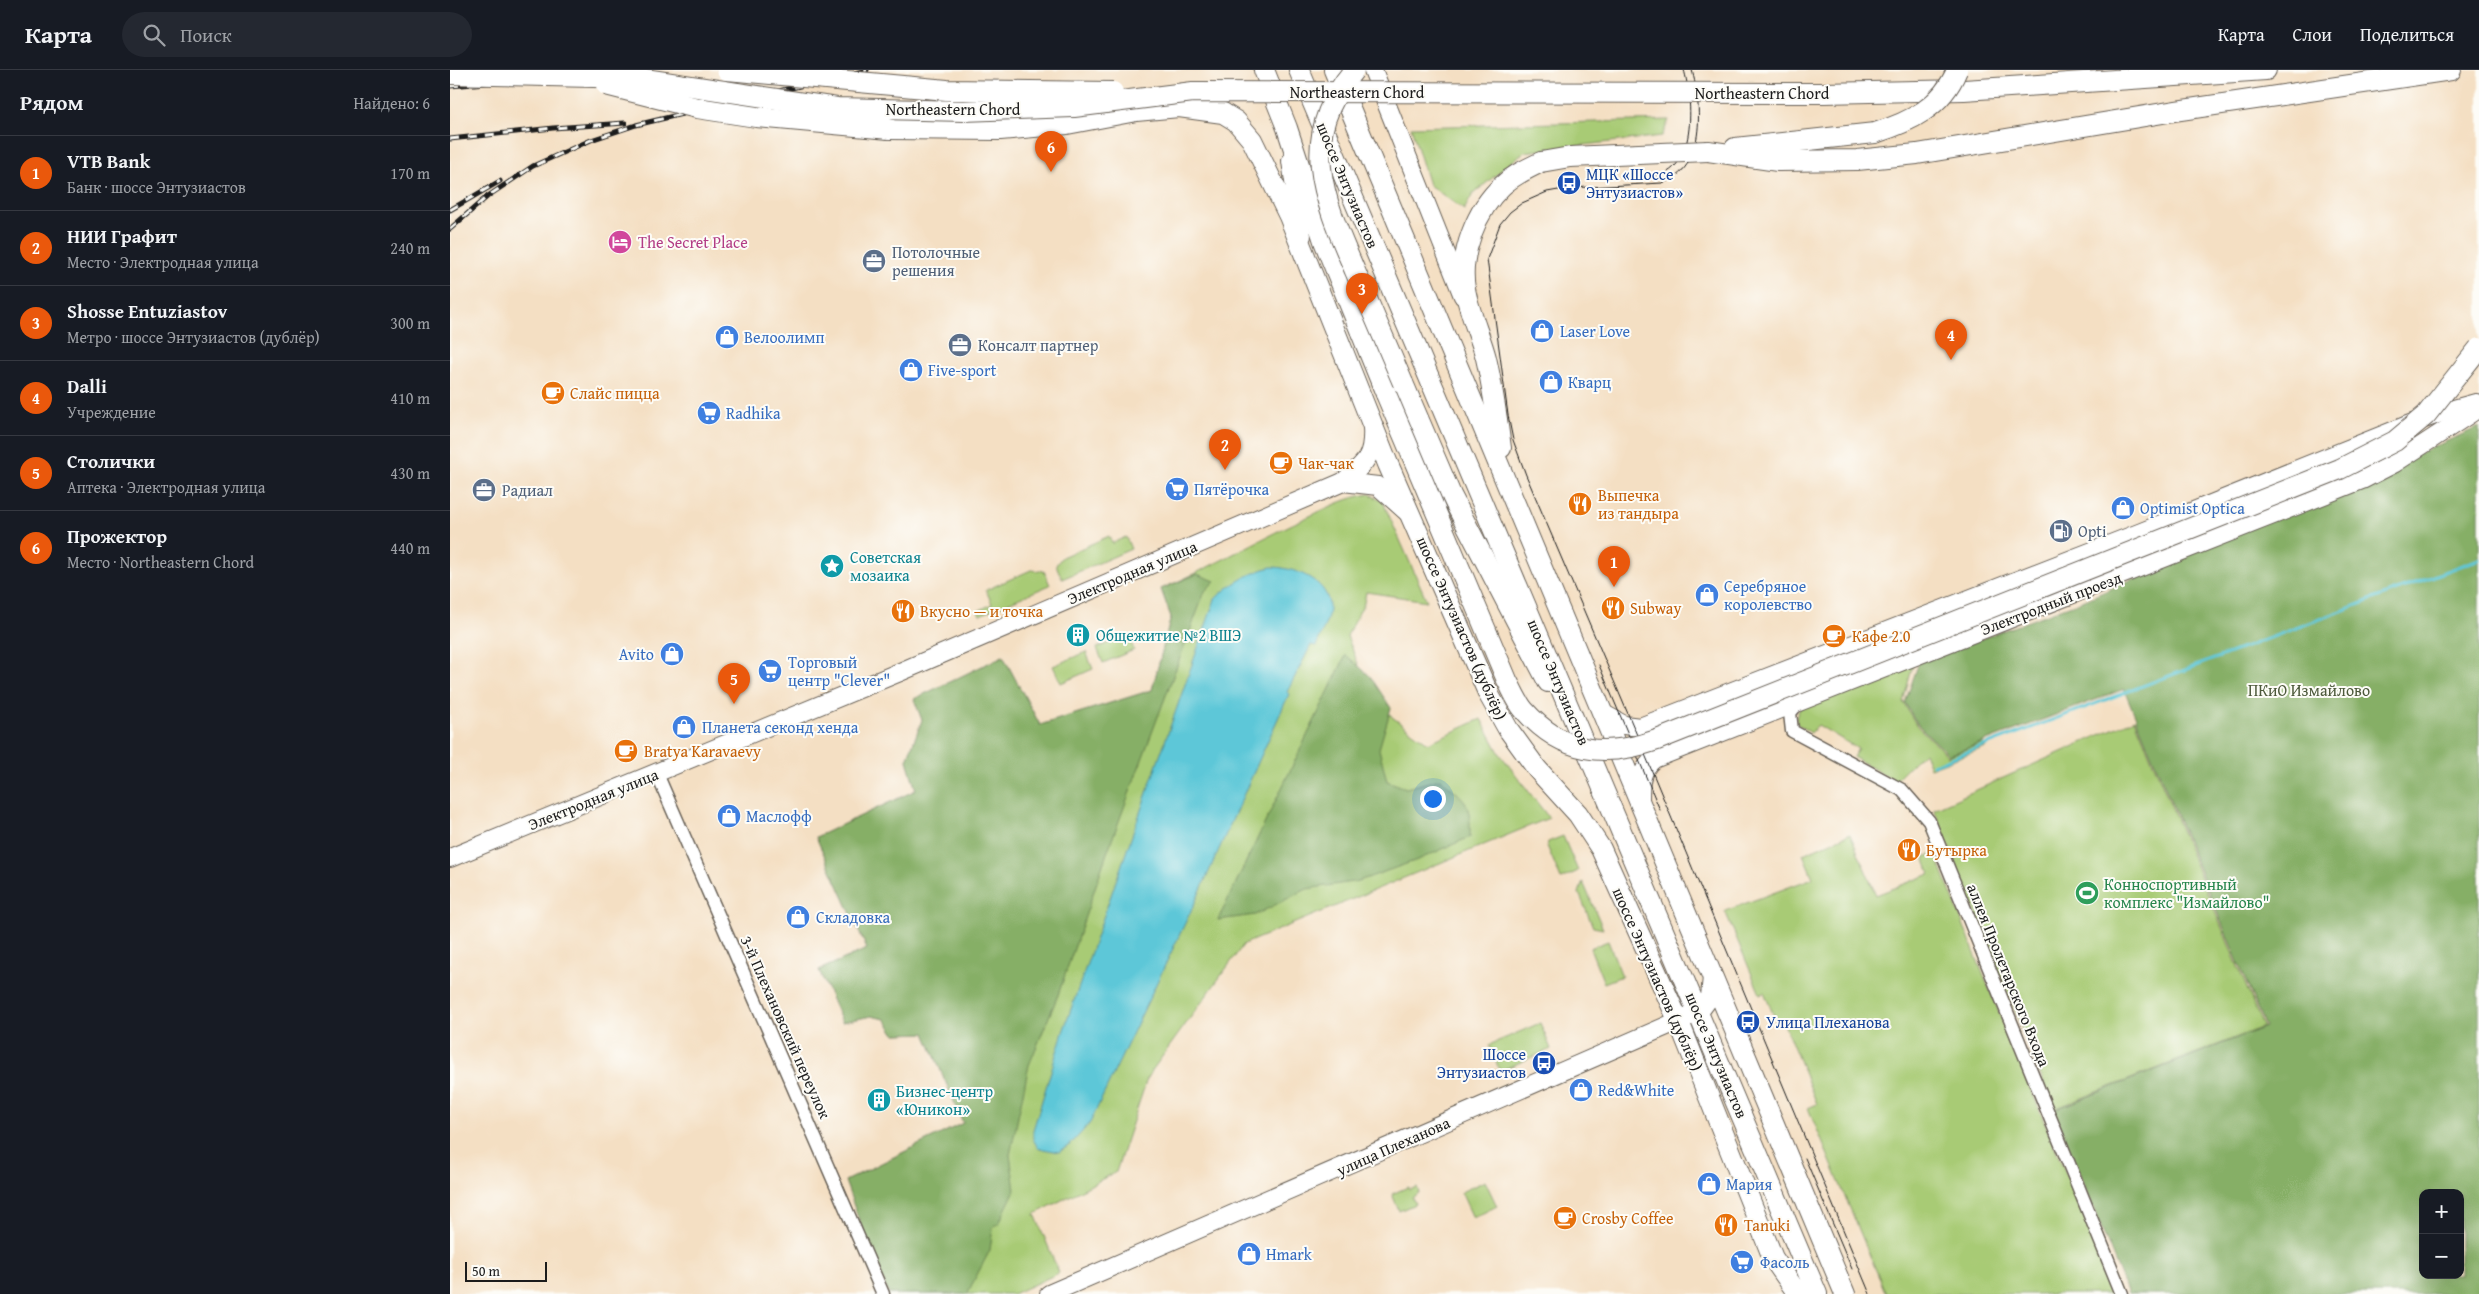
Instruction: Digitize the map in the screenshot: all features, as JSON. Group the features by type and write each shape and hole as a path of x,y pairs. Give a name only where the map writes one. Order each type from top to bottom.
{"main road":[{"path":"554,70 697,108 756,117 889,129 1000,130 1067,124 1136,111 1178,107 1222,113 1236,121 1252,140 1288,216 1305,258"},
{"path":"727,70 947,90 1193,92"},
{"name":"шоссе Энтузиастов (дублёр)","path":"1264,70 1287,128"},
{"name":"шоссе Энтузиастов","path":"1299,70 1818,1294"},
{"name":"шоссе Энтузиастов","path":"1334,70 1845,1294"},
{"path":"1354,70 1344,82 1328,110 1321,134 1319,160 1324,192 1334,221 1451,495 1537,664 1583,739"},
{"path":"1510,490 1490,374 1471,314 1463,274 1467,246 1476,222 1501,186 1520,172 1541,162 1570,157 1708,151 1875,133 1900,125 1921,115 1940,98 1957,70"},
{"name":"Northeastern Chord","path":"450,74 638,78 837,108 964,111 1074,107 1193,92 1824,93 1964,90 2266,70"},
{"path":"1708,151 1778,161 1857,160 1917,154 2451,70"},
{"path":"1287,128 1324,242 1507,680 1523,709 1540,726 1572,744 1608,752 1632,749 1657,740 2340,469 2395,441 2421,419 2442,397 2479,348"},
{"name":"шоссе Энтузиастов (дублёр)","path":"1305,258 1372,424 1490,695 1508,729 1537,768 1578,814 1601,849 1679,1022 1773,1258"},
{"path":"1773,1258 1798,1294"}],"street":[{"path":"1373,70 1471,314"},
{"name":"шоссе Энтузиастов (дублёр)","path":"1287,128 1305,258"},
{"name":"Электродный проезд","path":"1604,714 1624,725 1640,727 2139,533 2405,426 2443,412 2479,402"},
{"name":"Электродный проезд","path":"1640,800 1640,783 1644,770 1654,759 2154,564 2368,478 2479,408"},
{"name":"Электродная улица","path":"450,858 657,774 1343,482 1370,456 1373,444 1372,424"},
{"name":"Электродная улица","path":"1343,482 1378,486 1411,515"},
{"path":"2139,533 2132,548 2135,560 2140,564 2154,564"},
{"path":"1955,604 1963,606 1974,615 1975,623 1973,630 1967,636"},
{"name":"аллея Пролетарского Входа","path":"1799,702 1790,713 1792,731 1902,790 1929,821 2122,1294"},
{"name":"3-й Плехановский переулок","path":"657,774 883,1294"},
{"path":"1662,983 1663,1010 1655,1033 1676,1041 1690,1050 1699,1012 1707,1004 1710,997 1712,977"},
{"name":"улица Плеханова","path":"1049,1294 1655,1033 1699,1012"},
{"name":"шоссе Энтузиастов (дублёр)","path":"1773,1258 1788,1294"}],"green space":[{"path":"1669,120 1662,136 1524,152 1473,194 1464,210 1429,185 1411,127"},
{"name":"ПКиО Измайлово","path":"2479,427 2479,1294 2128,1294 2054,1110 2265,1027 2124,689 1949,755 1918,725 1905,703 1919,662 2085,600"},
{"path":"1370,494 1383,502 1427,601 1366,592 1364,603 1347,636 1360,669 1392,717 1428,743 1481,719 1500,754 1549,818 1244,944 1148,1076 1116,1172 1035,1214 1059,1273 1013,1294 889,1294 845,1181 963,1123 925,1033 895,1034 885,1019 871,1016 842,1022 819,970 867,949 816,837 916,790 907,760 922,720 914,699 1003,656 1040,725 1152,690 1171,617 1161,589 1326,508"},
{"path":"1109,536 1112,543 1126,537 1131,549 1062,579 1056,565 1062,557"},
{"path":"1031,570 1044,571 1050,585 980,615 978,611 992,604 986,590"},
{"path":"1197,574 1215,581 1205,591 1107,853 1058,995 1029,1065 1010,1155 1015,1190 999,1223 993,1227 990,1250 967,1294 889,1294 871,1254 845,1181 963,1123 925,1033 895,1034 885,1019 871,1016 842,1022 819,970 867,949 816,837 916,790 907,760 922,720 914,699 1003,656 1040,725 1152,690 1171,617 1161,589"},
{"path":"1128,635 1134,650 1103,663 1097,648"},
{"path":"1086,652 1093,669 1061,683 1053,666"},
{"path":"1346,655 1370,676 1391,708 1379,749 1387,781 1406,788 1440,779 1462,797 1466,803 1470,816 1470,837 1420,859 1359,881 1307,889 1255,915 1218,920"},
{"path":"1914,661 1903,702 1917,726 1948,756 1983,743 1986,747 1930,768 1924,752 1895,781 1853,757 1858,749 1818,725 1811,733 1797,724 1796,717 1800,708"},
{"name":"Конноспортивный комплекс \"Измайлово\"","path":"2135,719 2263,1027 2054,1109 1934,809"},
{"path":"1850,834 1876,895 1930,874 1924,857 1935,853 2116,1294 1886,1294 1808,1108 1817,1104 1782,1019 1776,1021 1764,992 1760,994 1725,911 1813,878 1803,854"},
{"path":"1563,836 1578,871 1561,879 1547,846 1548,842"},
{"path":"1583,882 1603,929 1593,927 1579,893"},
{"path":"1608,941 1622,976 1604,983 1590,948"},
{"path":"1540,1023 1551,1049 1500,1071 1489,1045"},
{"path":"1485,1181 1497,1206 1473,1218 1461,1192"},
{"path":"1408,1187 1409,1190 1417,1187 1419,1193 1412,1197 1415,1204 1399,1211 1392,1194"}],"water":[{"path":"1271,567 1298,572 1307,576 1322,588 1327,596 1329,605 1325,626 1316,646 1311,645 1287,692 1289,694 1198,896 1090,1123 1071,1144 1059,1152 1038,1148 1033,1139 1033,1130 1063,1032 1215,599 1240,580 1255,572"}],"waterway":[{"path":"1933,765 2479,559"}],"tram line":[{"path":"1654,176 1668,172 1678,162 1685,149 1690,116 1684,70"},
{"path":"1692,70 1698,101 1697,135 1687,165 1676,176 1662,183 1570,188 1547,192 1522,203 1510,212 1500,224 1487,259 1508,415 1513,440 1526,475 1634,728 1870,1294"},
{"path":"1599,665 1660,810"},
{"path":"1805,1158 1852,1269"}],"railway":[{"path":"501,70 533,76"},
{"path":"450,86 642,70"},
{"path":"450,229 488,196 533,166 591,140 636,125 867,70"},
{"path":"450,139 553,128 625,123"},
{"path":"450,210 500,181"}],"place":[{"name":"Прожектор","path":"1051,172"},
{"name":"МЦК «Шоссе Энтузиастов»","path":"1569,183"},
{"name":"The Secret Place","path":"620,242"},
{"name":"Потолочные решения","path":"874,261"},
{"name":"Shosse Entuziastov","path":"1362,314"},
{"name":"Laser Love","path":"1542,331"},
{"name":"Велоолимп","path":"727,337"},
{"name":"Консалт партнер","path":"960,345"},
{"name":"Dalli","path":"1951,360"},
{"name":"Five-sport","path":"911,370"},
{"name":"Кварц","path":"1551,382"},
{"name":"Слайс пицца","path":"553,393"},
{"name":"Radhika","path":"709,413"},
{"name":"Чак-чак","path":"1281,463"},
{"name":"НИИ Графит","path":"1225,470"},
{"name":"Пятёрочка","path":"1177,489"},
{"name":"Радиал","path":"484,490"},
{"name":"Выпечка из тандыра","path":"1580,504"},
{"name":"Optimist Optica","path":"2123,508"},
{"name":"Opti","path":"2061,531"},
{"name":"Советская мозаика","path":"832,566"},
{"name":"VTB Bank","path":"1614,587"},
{"name":"Серебряное королевство","path":"1707,595"},
{"name":"Subway","path":"1613,608"},
{"name":"Вкусно — и точка","path":"903,611"},
{"name":"Общежитие №2 ВШЭ","path":"1078,635"},
{"name":"Кафе 2.0","path":"1834,636"},
{"name":"Avito","path":"672,654"},
{"name":"Торговый центр \"Clever\"","path":"770,671"},
{"name":"Столички","path":"734,704"},
{"name":"Планета секонд хенда","path":"684,727"},
{"name":"Bratya Karavaevy","path":"626,751"},
{"name":"Маслофф","path":"729,816"},
{"name":"Бутырка","path":"1909,850"},
{"name":"Конноспортивный комплекс \"Измайлово\"","path":"2087,893"},
{"name":"Складовка","path":"798,917"},
{"name":"Улица Плеханова","path":"1748,1022"},
{"name":"Шоссе Энтузиастов","path":"1544,1063"},
{"name":"Red&White","path":"1581,1090"},
{"name":"Бизнес-центр «Юникон»","path":"879,1100"},
{"name":"Мария","path":"1709,1184"},
{"name":"Crosby Coffee","path":"1565,1218"},
{"name":"Tanuki","path":"1726,1225"},
{"name":"Hmark","path":"1249,1254"},
{"name":"Фасоль","path":"1742,1262"}]}
